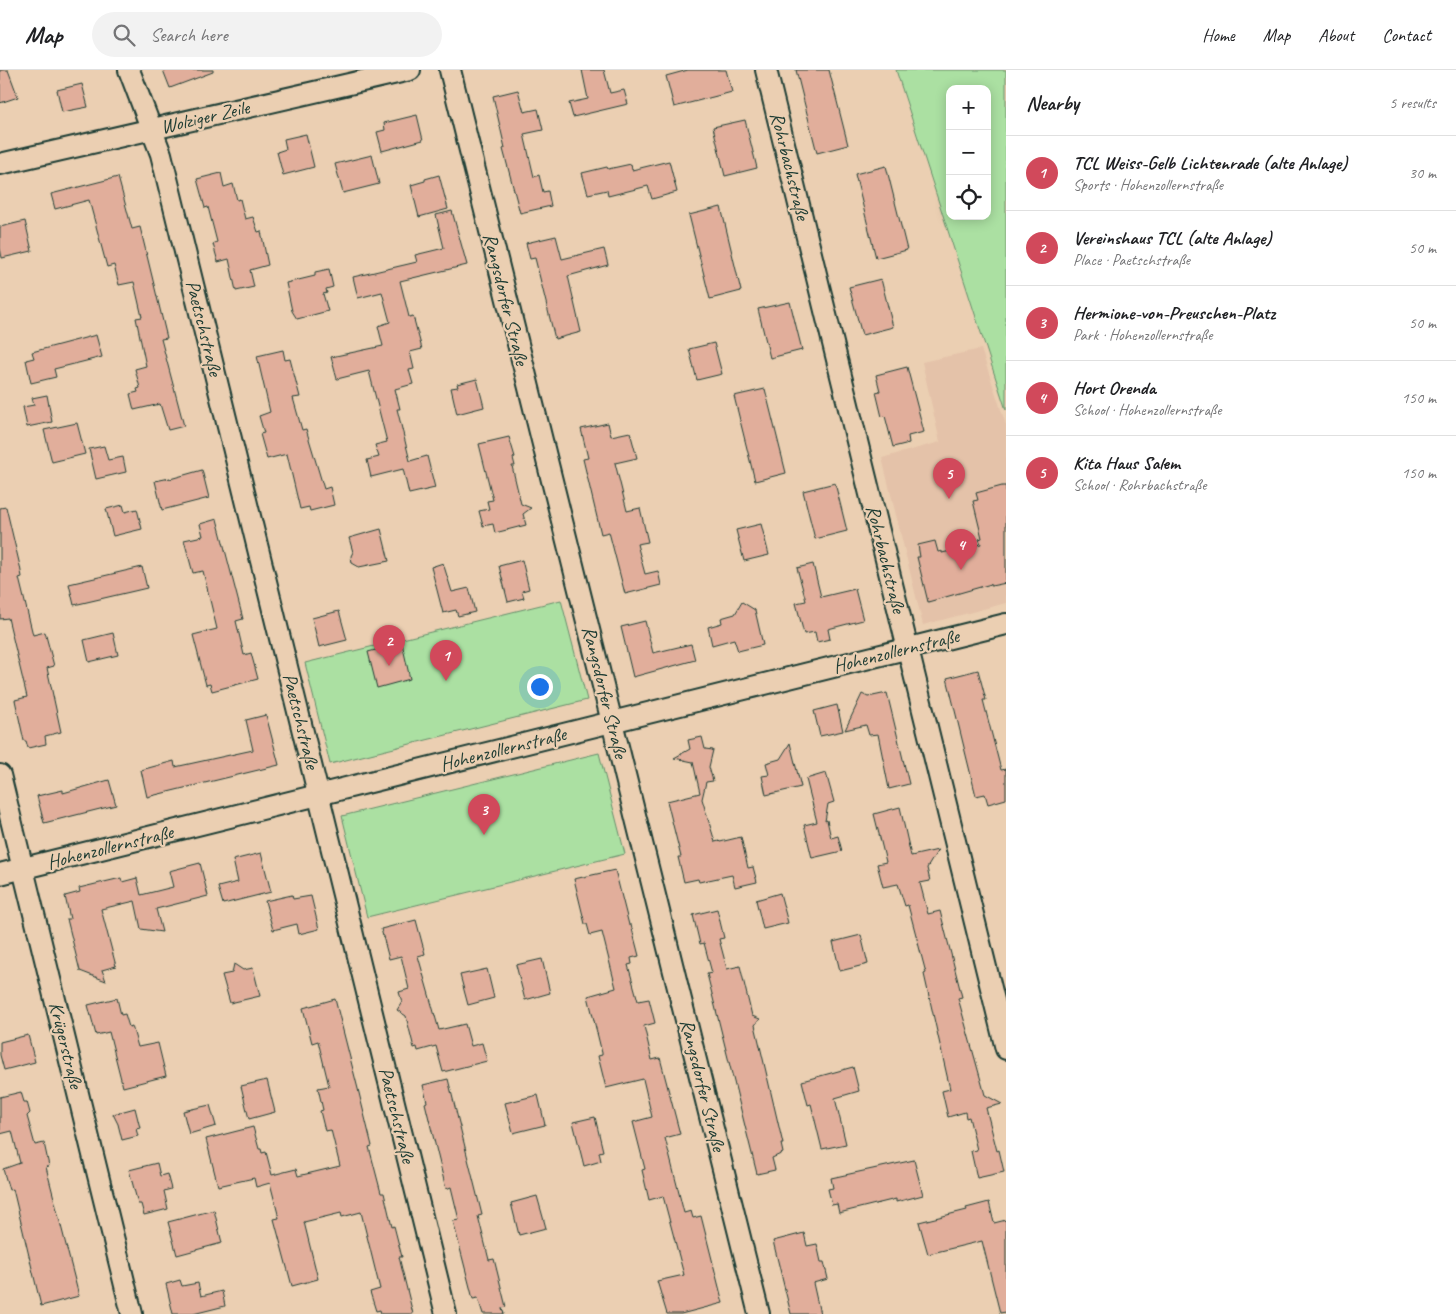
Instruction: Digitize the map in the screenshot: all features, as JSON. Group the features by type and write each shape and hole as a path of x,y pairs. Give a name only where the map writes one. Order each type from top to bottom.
{"street":[{"name":"Paetschstraße","path":"129,70 161,154 446,1314"},
{"name":"Wolziger Zeile","path":"0,164 410,70"},
{"name":"Rangsdorfer Straße","path":"450,70 760,1314"},
{"name":"Rohrbachstraße","path":"766,70 1006,1049"},
{"name":"Hohenzollernstraße","path":"0,874 1006,624"},
{"name":"Krügerstraße","path":"0,775 132,1314"}],"shaded area":[{"path":"981,349 1006,425 1006,603 923,625 882,458 940,442 922,362"}],"green space":[{"path":"896,70 1006,70 1006,410"},
{"path":"561,600 587,700 330,764 305,663"},
{"path":"599,753 625,854 367,917 342,816"}],"building":[{"path":"0,70 8,70 18,97 0,103"},
{"path":"163,70 213,70 213,72 170,88"},
{"path":"582,70 604,70 610,93 624,90 628,104 573,117 569,103 588,99"},
{"path":"688,70 726,70 732,92 674,107 666,76"},
{"path":"796,70 829,70 848,145 817,153"},
{"path":"82,84 88,107 62,112 57,90"},
{"path":"518,90 524,112 538,109 543,130 524,134 534,177 539,175 543,192 548,191 551,206 520,213 503,149 505,148 493,96"},
{"path":"417,115 423,140 382,151 377,132 385,130 384,123"},
{"path":"745,120 757,168 725,176 713,127"},
{"path":"306,134 314,167 283,175 277,152 286,149 284,139"},
{"path":"372,155 379,184 343,193 335,164"},
{"path":"669,161 677,192 652,199 648,186 608,196 607,190 588,194 582,173 631,164 632,170"},
{"path":"886,166 907,250 876,258 855,174"},
{"path":"221,173 224,187 233,184 237,200 240,199 245,219 253,217 258,232 261,231 268,265 250,270 254,287 236,291 229,259 218,262 213,244 217,242 208,207 205,208 197,179"},
{"path":"439,175 448,209 419,217 411,185"},
{"path":"118,177 132,229 140,227 167,338 161,339 184,426 168,430 160,404 134,410 130,394 138,392 137,389 140,388 135,369 146,366 136,318 142,317 134,282 119,285 114,265 107,267 89,200 55,209 51,194"},
{"path":"721,207 741,291 710,299 689,215"},
{"path":"452,211 467,265 400,281 409,317 413,316 422,349 410,352 414,369 409,370 413,384 395,389 400,409 397,409 410,461 427,456 435,488 409,494 403,469 371,477 367,460 379,457 375,445 387,442 369,371 337,379 331,357 383,346 378,326 390,322 382,292 358,298 353,277 417,262 415,255 444,248 436,215"},
{"path":"25,221 32,251 2,258 0,227"},
{"path":"556,236 562,259 604,249 608,265 568,276 581,332 555,339 535,258 530,259 526,243"},
{"path":"329,269 333,287 326,289 327,293 323,294 328,311 297,319 292,311 286,283 315,276 315,272"},
{"path":"881,279 893,327 862,335 849,287"},
{"path":"790,302 802,350 770,358 758,309"},
{"path":"96,335 102,357 54,369 56,377 31,383 26,360 34,358 32,352"},
{"path":"714,343 722,374 697,380 689,349"},
{"path":"283,350 285,360 290,359 300,397 293,398 302,430 306,429 324,489 330,487 334,505 310,511 309,507 300,509 287,454 267,459 260,434 264,433 259,416 270,412 257,356"},
{"path":"907,367 924,432 908,436 909,443 893,447 885,416 882,417 876,392 880,391 876,375"},
{"path":"477,379 484,407 457,414 451,388 458,387 457,384"},
{"path":"765,389 786,473 755,481 734,396"},
{"path":"47,395 52,422 27,427 23,407 34,405 32,398"},
{"path":"77,423 85,454 52,462 44,430"},
{"path":"608,423 611,436 630,432 637,458 615,463 627,511 640,508 648,542 637,544 645,574 658,571 661,585 625,594 609,532 601,534 583,459 588,458 581,429"},
{"path":"509,437 515,457 513,458 515,466 512,466 521,504 531,508 523,514 526,525 495,533 493,524 483,526 479,511 489,509 487,501 493,500 479,444"},
{"path":"104,446 108,460 123,457 126,472 96,479 89,449"},
{"path":"202,470 209,498 162,510 155,481"},
{"path":"835,483 847,531 815,539 803,491"},
{"path":"1006,486 1006,583 991,586 991,584 928,602 917,557 920,557 918,545 935,541 938,552 942,551 942,553 981,544 979,539 982,538 973,501 978,500 976,493"},
{"path":"123,505 125,512 137,509 142,529 113,536 106,509"},
{"path":"6,507 20,566 22,577 19,578 33,635 45,632 54,666 47,668 61,732 45,736 46,744 28,748 26,741 24,741 15,700 27,697 8,618 0,619 0,508"},
{"path":"217,519 243,619 236,621 244,655 251,653 258,679 212,691 210,684 206,685 193,635 217,629 203,571 193,573 184,540 203,536 200,524"},
{"path":"761,524 769,555 744,561 736,530"},
{"path":"381,529 389,561 359,567 352,563 351,556 353,552 349,538"},
{"path":"522,560 529,589 522,591 524,598 508,602 499,566"},
{"path":"443,563 452,592 469,588 475,612 458,616 456,610 443,613 431,567"},
{"path":"813,564 821,597 855,589 863,620 828,629 830,639 817,642 815,632 804,634 796,603 806,601 797,568"},
{"path":"142,567 147,588 74,605 69,584"},
{"path":"742,602 755,610 763,645 738,651 734,639 712,645 708,627 722,623 721,618 735,614"},
{"path":"339,611 347,640 319,647 312,618"},
{"path":"645,621 653,653 691,644 695,660 633,677 621,627"},
{"path":"113,633 118,655 89,662 84,640"},
{"path":"402,643 410,679 377,688 368,652"},
{"path":"978,670 986,700 983,700 1001,770 1006,769 1006,799 988,804 985,794 976,796 947,678"},
{"path":"887,693 909,784 889,789 878,734 869,735 866,725 845,730 862,694 868,697"},
{"path":"837,705 843,731 820,736 814,711"},
{"path":"266,715 279,765 147,797 141,770 174,761 175,767 253,750 246,720"},
{"path":"702,737 705,749 713,750 709,767 713,781 706,782 702,799 715,842 741,837 748,868 753,867 757,882 735,887 732,875 699,882 698,879 684,882 678,857 681,857 667,801 700,793 693,762 674,758 690,749 688,740"},
{"path":"790,743 801,787 766,795 762,776 769,775 766,763 780,759"},
{"path":"826,773 834,802 828,804 825,821 827,820 831,838 838,836 842,851 812,858 804,825 817,822 806,779"},
{"path":"109,780 116,805 44,823 37,796 63,790 63,793"},
{"path":"900,807 911,856 938,850 927,868 930,881 920,883 928,914 940,911 962,997 958,998 985,1095 1002,1104 986,1108 1004,1172 977,1178 971,1151 977,1150 969,1117 966,1118 965,1112 948,1117 942,1091 950,1089 924,974 926,973 908,905 905,906 898,884 883,887 877,864 886,862 874,814"},
{"path":"261,853 271,892 223,904 218,887 238,882 233,860"},
{"path":"200,863 208,896 156,909 162,932 141,929 135,901 101,909 116,966 102,970 106,981 80,971 67,919 70,919 65,896 80,892 79,888 121,878 122,882 137,878 141,895 173,887 169,871"},
{"path":"615,870 639,956 631,958 632,964 628,965 638,1001 649,999 655,1023 644,1026 652,1060 660,1058 680,1134 665,1138 684,1213 691,1211 693,1218 701,1216 723,1303 681,1314 667,1314 657,1281 684,1275 663,1196 649,1200 642,1170 645,1169 633,1122 652,1117 643,1079 606,1088 598,1056 602,1055 602,1053 588,996 616,988 602,932 590,935 587,924 585,924 574,879"},
{"path":"780,893 788,923 763,929 756,900"},
{"path":"292,895 293,899 311,896 319,929 299,934 297,924 273,930 265,901"},
{"path":"717,909 724,938 719,939 727,969 740,966 752,1016 760,1019 755,1025 783,1144 781,1144 783,1153 772,1158 775,1170 757,1174 707,974 712,973 704,943 700,944 693,915"},
{"path":"416,920 425,954 418,956 439,1030 465,1024 471,1046 482,1043 487,1061 443,1072 436,1046 418,1051 417,1047 414,1048 406,1016 397,1010 402,1002 399,992 409,989 401,956 389,959 381,929"},
{"path":"861,935 868,964 840,971 833,942"},
{"path":"542,959 550,993 525,1000 516,965"},
{"path":"234,964 243,970 253,968 260,996 230,1003 222,975 232,973"},
{"path":"487,969 494,998 468,1005 460,975"},
{"path":"117,998 121,1015 125,1014 129,1027 132,1026 138,1047 158,1043 166,1076 123,1087 109,1032 96,1035 88,1005"},
{"path":"335,999 372,1146 369,1147 381,1193 384,1193 392,1227 394,1226 402,1257 399,1257 413,1314 381,1314 380,1310 376,1311 370,1292 380,1289 361,1212 342,1217 341,1213 304,1222 318,1279 292,1286 274,1219 279,1218 270,1183 256,1187 254,1178 218,1186 206,1139 253,1127 259,1149 261,1149 262,1153 266,1152 272,1175 296,1169 298,1176 340,1166 331,1130 325,1131 320,1111 323,1110 318,1088 329,1086 318,1041 312,1043 303,1008"},
{"path":"28,1035 35,1062 4,1070 0,1055 0,1042"},
{"path":"853,1067 859,1091 835,1098 846,1144 822,1149 811,1104 808,1105 802,1081"},
{"path":"448,1079 482,1215 478,1216 489,1260 494,1259 506,1307 502,1308 504,1314 483,1314 478,1298 473,1299 453,1221 459,1220 451,1187 446,1189 425,1103 427,1102 423,1085"},
{"path":"267,1080 275,1112 249,1119 241,1086"},
{"path":"21,1092 24,1102 27,1102 30,1113 27,1116 35,1145 44,1143 49,1166 46,1167 79,1296 41,1306 13,1189 9,1190 3,1169 20,1163 12,1131 0,1134 0,1097"},
{"path":"538,1095 545,1125 513,1133 505,1103"},
{"path":"210,1105 216,1126 189,1134 183,1111"},
{"path":"135,1108 140,1128 136,1129 138,1136 122,1140 113,1114"},
{"path":"595,1117 603,1151 599,1152 601,1161 584,1166 573,1122"},
{"path":"914,1160 923,1195 896,1202 896,1199 839,1213 837,1204 832,1205 828,1189 833,1188 831,1178"},
{"path":"157,1163 160,1176 167,1174 171,1189 164,1191 168,1209 144,1215 141,1204 138,1204 129,1170"},
{"path":"537,1196 546,1228 519,1235 511,1203"},
{"path":"989,1202 994,1223 1006,1220 1006,1312 1000,1313 982,1241 928,1254 919,1222 967,1210 966,1208"},
{"path":"214,1210 222,1243 177,1255 168,1222"},
{"path":"804,1233 807,1246 817,1244 821,1262 824,1262 828,1279 813,1283 820,1314 791,1314 773,1241"},
{"path":"180,1280 182,1286 198,1283 201,1296 222,1291 225,1306 193,1314 173,1314 166,1284"}],"place":[{"name":"Kita Haus Salem","path":"949,499"},
{"name":"Hort Orenda","path":"961,570"},
{"name":"Vereinshaus TCL (alte Anlage)","path":"389,666"},
{"name":"TCL Weiss-Gelb Lichtenrade (alte Anlage)","path":"446,681"},
{"name":"Hermione-von-Preuschen-Platz","path":"484,835"}]}
